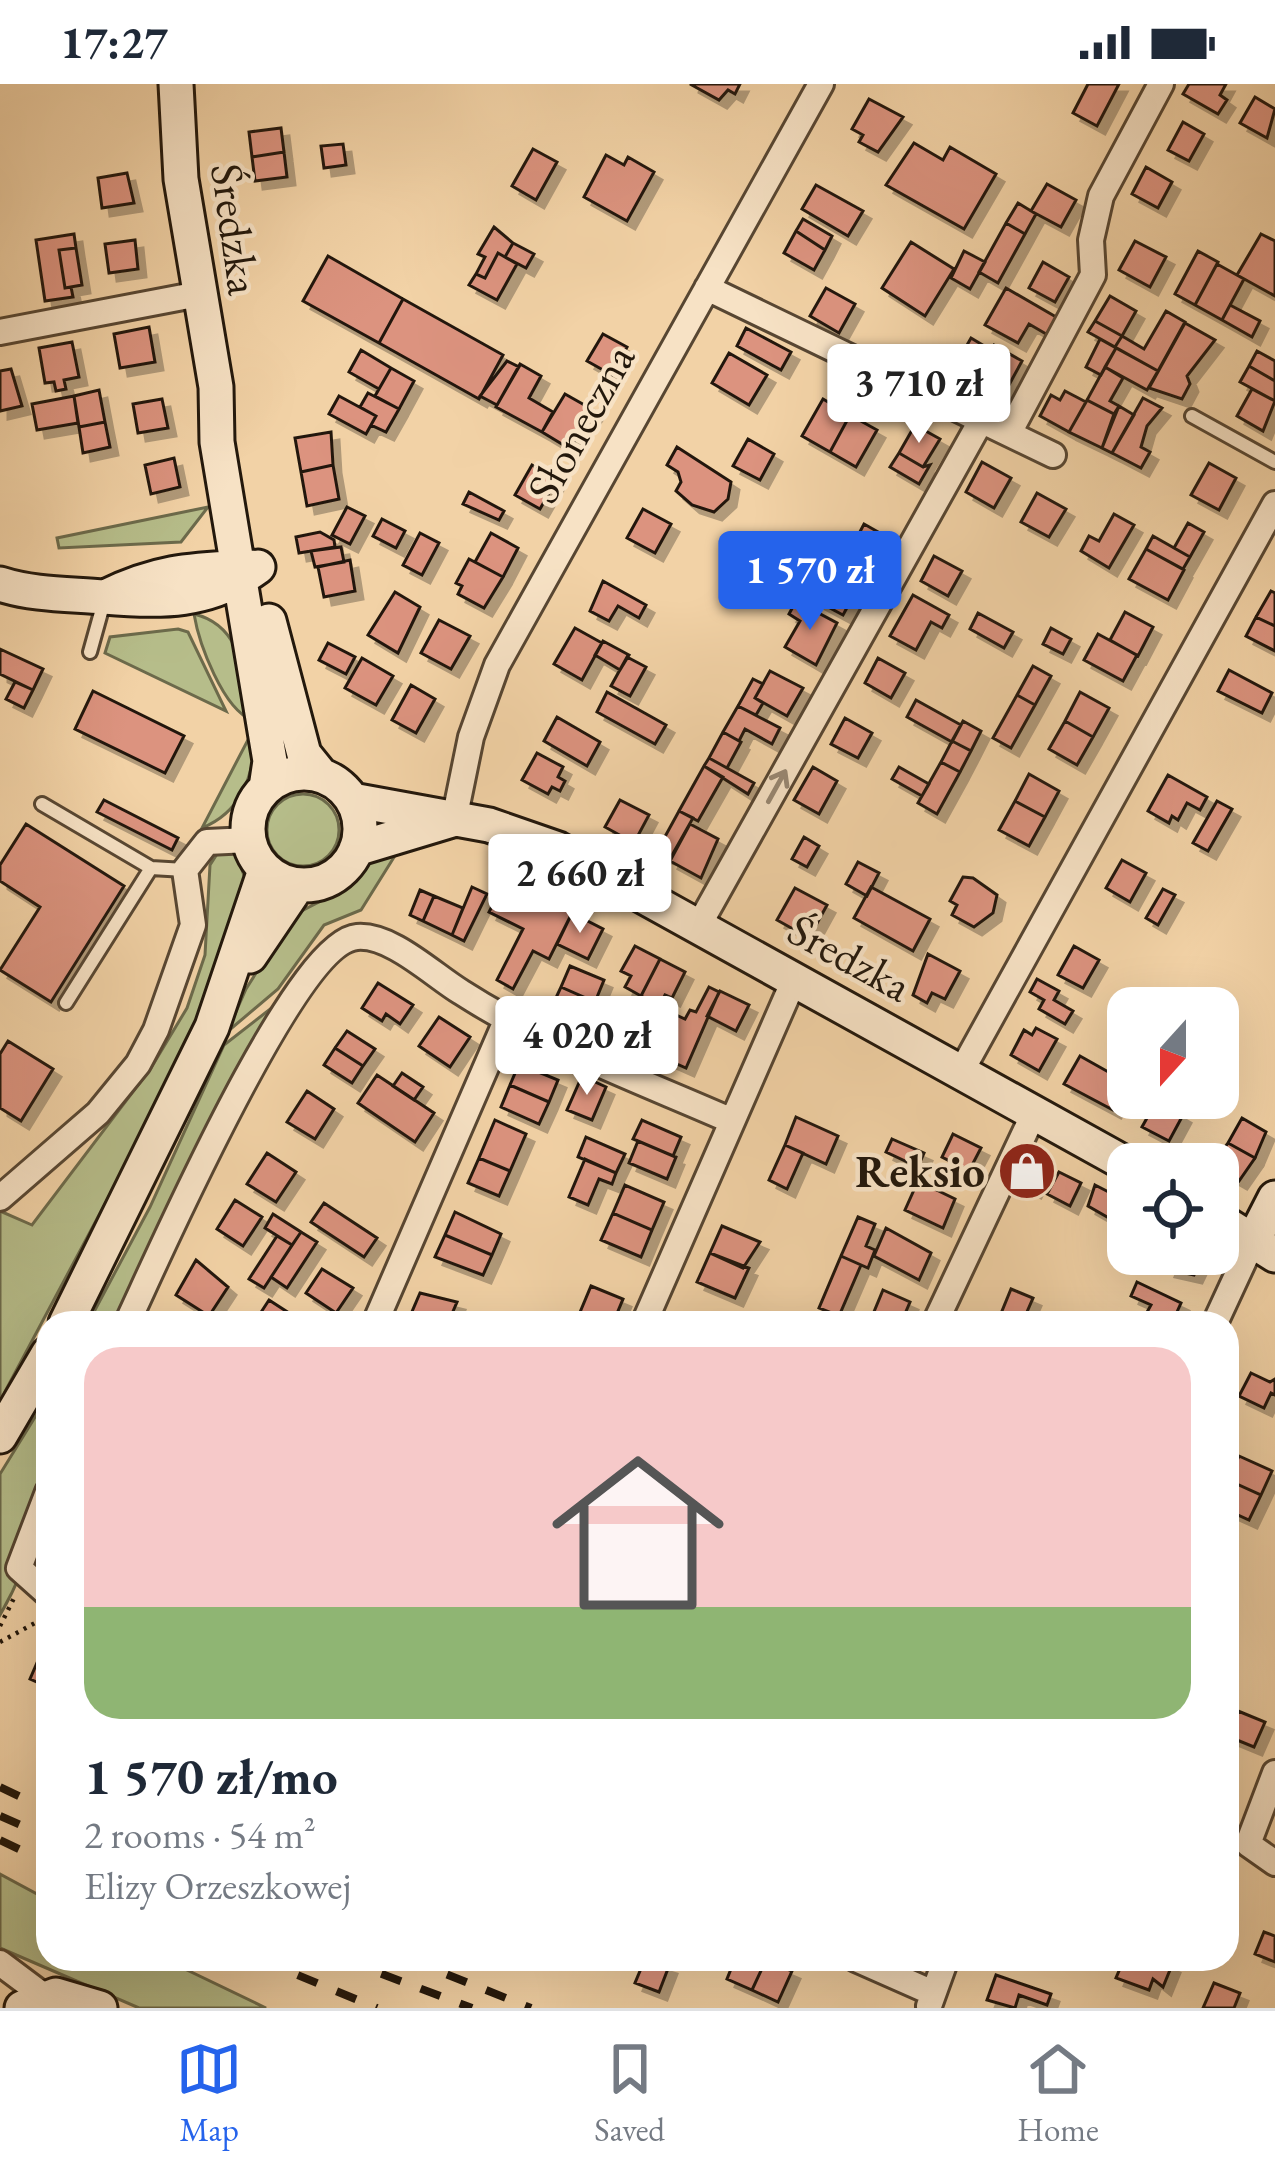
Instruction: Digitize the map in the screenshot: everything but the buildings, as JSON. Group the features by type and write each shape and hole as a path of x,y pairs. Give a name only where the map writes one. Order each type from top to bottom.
{"street":[{"name":"Średzka","path":"176,84 181,179 199,294 216,386 237,435 246,622 270,761 266,788"},
{"name":"Słoneczna","path":"454,820 471,737 497,665 820,84"},
{"path":"1010,433 1093,275 1090,240 1101,196 1162,84"},
{"path":"707,288 1053,454"},
{"path":"0,332 199,294"},
{"path":"699,925 982,418"},
{"path":"962,1070 1275,504"},
{"path":"106,597 147,577 182,568 246,571"},
{"name":"Średzka","path":"246,571 304,754 321,775"},
{"path":"0,584 146,604 186,599 246,571"},
{"path":"186,599 246,622"},
{"path":"72,1311 148,1164 229,988 298,885 339,872 356,848 359,817 352,800 321,775 289,774 266,788 249,816 257,855 229,988"},
{"name":"Średzka","path":"352,800 503,829 558,849 1107,1153"},
{"name":"Średzka","path":"356,848 454,820"},
{"path":"0,1198 98,1113 138,1064 156,1030 193,925 185,870 207,842 257,855 298,885"},
{"path":"133,1311 256,1060 325,956 358,937 381,941 506,1022 732,1120"},
{"path":"649,1311 795,978"},
{"path":"380,1311 506,1022"},
{"path":"941,1311 1035,1111"},
{"path":"1223,1311 1264,1248 1275,1198"},
{"path":"0,1436 36,1374"},
{"path":"36,1528 21,1573 36,1585"},
{"path":"1275,1773 1248,1844 1275,1862"},
{"path":"0,1963 33,2002 64,1996 100,2008"},
{"path":"878,1971 931,2000 942,1971"}],"lane":[{"path":"1192,416 1275,462"},
{"path":"90,652 106,597"},
{"path":"42,804 151,868 185,870"},
{"path":"66,1003 151,868"}],"path":[{"path":"0,1625 21,1573"},
{"path":"0,1642 29,1622 36,1622"}],"green space":[{"path":"208,507 181,542 59,548 57,538"},
{"path":"194,614 210,620 232,641 252,720 222,690"},
{"path":"178,629 188,632 226,711 105,653 110,637"},
{"path":"250,736 256,739 254,754 242,792 226,813 202,828"},
{"path":"303,794 329,804 339,830 329,856 303,866 277,856 267,830 277,804"},
{"path":"401,846 361,910 324,925 278,989 227,1032 246,989 292,916 338,892 372,857"},
{"path":"219,851 235,851 245,878 188,1048 48,1311 36,1311 36,1333 0,1401 0,1211 32,1225 151,1068 187,1008 205,955 210,865"},
{"path":"287,996 127,1311 94,1311 150,1207 224,1045"},
{"path":"36,1416 36,1526 0,1615 0,1474"},
{"path":"0,1874 36,1894 36,1964 0,1948"},
{"path":"53,1971 189,1971 266,2008 139,2008"}],"railway":[{"path":"0,1787 36,1804"},
{"path":"0,1816 36,1832"},
{"path":"0,1840 36,1857"},
{"path":"288,1971 377,2008"},
{"path":"374,1971 472,2008"},
{"path":"438,1971 531,2008"}],"place":[{"name":"Reksio","path":"1027,1171"}]}
